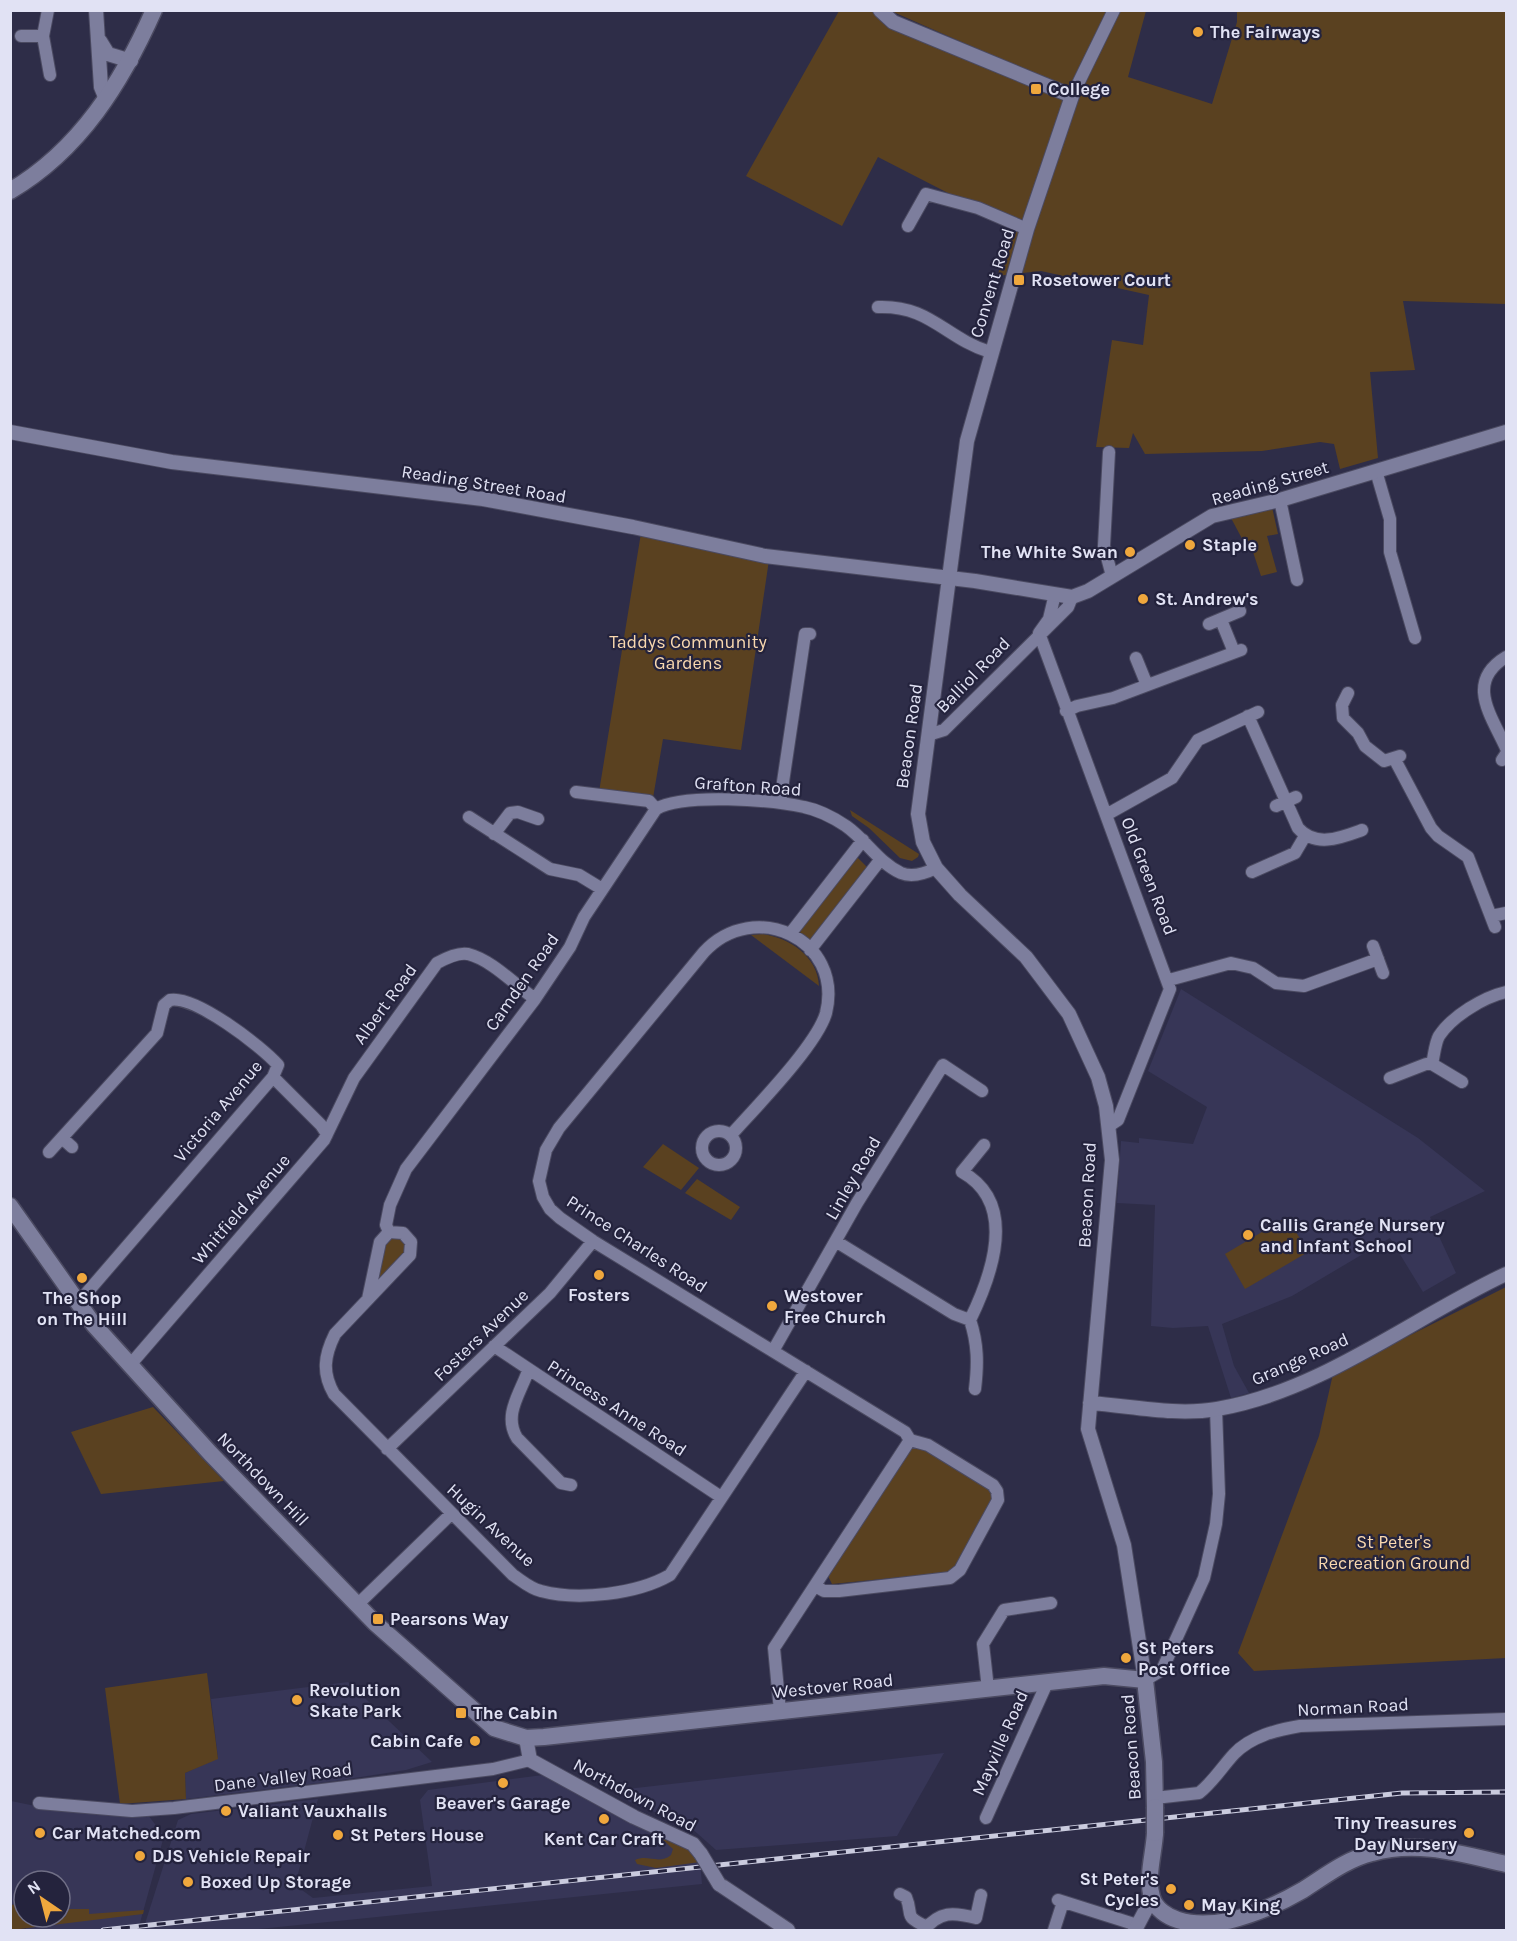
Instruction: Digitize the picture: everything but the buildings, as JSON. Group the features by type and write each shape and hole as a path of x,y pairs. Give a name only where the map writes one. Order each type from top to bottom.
{"main road":[{"path":"10,191 62,152 106,99 131,61 154,10"},
{"name":"Northdown Hill","path":"10,1206 78,1303 130,1365 210,1453 357,1605 398,1646 476,1714 494,1728 526,1738"},
{"name":"Westover Road","path":"526,1738 1104,1676 1145,1680"},
{"name":"Beacon Road","path":"1145,1680 1154,1762 1155,1833 1150,1876 1156,1904"},
{"path":"1156,1904 1189,1923 1217,1927 1267,1910 1343,1865 1369,1853 1395,1847 1450,1851 1506,1864"}],"street":[{"path":"48,10 43,36 50,75"},
{"path":"96,10 101,87 106,99"},
{"path":"880,10 893,22 1072,96"},
{"name":"Convent Road","path":"950,580 967,441 990,352 1027,229 1072,96 1114,10"},
{"path":"21,36 43,36"},
{"path":"99,39 108,54 131,61"},
{"path":"908,226 926,194 978,208 1027,229"},
{"path":"878,307 898,306 918,312 932,319 970,346 990,352"},
{"name":"Reading Street Road","path":"10,432 172,462 483,499 633,527 765,556 950,580"},
{"name":"Reading Street","path":"1072,597 1088,591 1212,516 1280,500 1506,432"},
{"path":"1108,452 1104,546 1112,576"},
{"path":"1376,471 1390,519 1390,552 1415,638"},
{"path":"1280,500 1297,580"},
{"path":"950,580 1072,597"},
{"name":"Beacon Road","path":"950,580 918,814 923,842 936,868 960,895 1026,957 1056,994 1069,1014 1098,1077 1109,1126 1112,1160 1088,1429 1124,1545 1145,1680"},
{"name":"Balliol Road","path":"1039,633 1049,619 1055,594"},
{"name":"Balliol Road","path":"928,735 944,730 1039,633 1068,607 1072,597"},
{"path":"1066,711 1077,706 1113,698 1238,651 1215,622 1240,611"},
{"path":"780,802 805,633 810,634"},
{"name":"Old Green Road","path":"1039,633 1066,711 1169,980"},
{"path":"1506,657 1491,669 1483,687 1486,705 1506,748"},
{"path":"1136,658 1147,685"},
{"path":"1348,693 1342,705 1343,718 1358,733 1365,746 1393,758 1431,828 1438,836 1468,857 1493,922 1506,913"},
{"path":"1107,815 1172,778 1198,740 1253,714 1298,828 1305,836 1327,840 1358,836"},
{"path":"576,792 649,801 656,809"},
{"name":"Grafton Road","path":"656,809 675,801 693,800 780,802 807,807 830,817 863,840 881,859 904,874 925,874 936,868"},
{"name":"Camden Road","path":"389,1232 386,1226 390,1205 406,1169 534,999 570,947 584,917 656,809"},
{"path":"494,834 510,813 518,812 538,819"},
{"path":"469,817 550,869 579,875 602,889"},
{"path":"1260,874 1295,853 1305,836"},
{"path":"731,1136 778,1081 822,1023 827,1005 827,986 822,968 810,950 796,937 863,840"},
{"path":"810,950 881,859"},
{"name":"Prince Charles Road","path":"796,937 772,927 744,928 726,934 711,945 559,1128 540,1168 539,1181 543,1197 550,1209 593,1241 904,1432 910,1440 928,1445 993,1485 997,1491 998,1500 960,1570 950,1578 824,1591 815,1586"},
{"path":"1373,946 1383,973"},
{"name":"Albert Road","path":"327,1134 354,1078 437,963 452,956 467,954 482,960 534,999"},
{"path":"1109,1126 1118,1120 1131,1091 1168,998 1169,980 1231,963 1253,968 1276,983 1304,986 1378,959"},
{"path":"1432,1064 1439,1037 1460,1016 1497,994 1506,992"},
{"name":"Victoria Avenue","path":"49,1152 67,1142 157,1033 162,1022 163,1009 170,1000 188,1001 244,1036 278,1065 273,1077 78,1303"},
{"path":"1397,1078 1426,1064 1432,1064 1463,1081"},
{"name":"Linley Road","path":"773,1351 858,1203 943,1065 982,1091"},
{"path":"273,1077 327,1134"},
{"name":"Whitfield Avenue","path":"130,1365 327,1134"},
{"path":"975,1389 978,1363 976,1337 970,1320 988,1282 995,1234 987,1195 976,1180 962,1172 984,1145"},
{"name":"Hugin Avenue","path":"389,1232 398,1231 407,1237 411,1242 410,1255 335,1334 325,1359 325,1371 334,1394 513,1575 539,1591 568,1596 644,1588 670,1575 806,1371"},
{"path":"368,1299 380,1242 389,1232"},
{"name":"Fosters Avenue","path":"387,1449 550,1293 593,1241"},
{"path":"837,1242 954,1314 970,1320"},
{"name":"Grange Road","path":"1090,1402 1154,1410 1216,1409 1267,1396 1323,1372 1457,1298 1506,1274"},
{"name":"Princess Anne Road","path":"494,1346 528,1371 721,1497"},
{"path":"528,1371 510,1416 512,1429 517,1438 561,1483 571,1485"},
{"path":"1145,1680 1162,1670 1203,1578 1216,1524 1219,1494 1216,1409"},
{"path":"780,1711 774,1648 910,1440"},
{"path":"357,1605 451,1514"},
{"path":"988,1689 983,1644 1004,1610 1032,1609 1051,1603"},
{"name":"Mayville Road","path":"986,1818 1047,1683"},
{"name":"Norman Road","path":"1155,1803 1199,1793 1243,1746 1255,1738 1281,1730 1300,1726 1506,1719"},
{"path":"526,1738 530,1760"},
{"name":"Dane Valley Road","path":"39,1803 132,1811 174,1808 493,1769 530,1760"},
{"name":"Northdown Road","path":"530,1760 634,1817 693,1844 719,1884 788,1930"},
{"path":"900,1894 906,1897 907,1910 912,1919 926,1928 948,1913 976,1918 981,1895"},
{"path":"1054,1930 1060,1901 1137,1926 1156,1904"}],"shaded area":[{"path":"1181,989 1418,1138 1485,1191 1430,1217 1456,1273 1423,1292 1390,1238 1292,1296 1222,1324 1234,1366 1249,1393 1231,1398 1208,1326 1173,1328 1151,1326 1155,1205 1117,1203 1121,1141 1139,1143 1139,1138 1193,1144 1207,1107 1148,1071"},
{"path":"348,1682 432,1762 406,1770 335,1781 186,1799 185,1773 218,1758 211,1699"},
{"path":"944,1753 897,1836 716,1850 689,1826 628,1801 627,1789"},
{"path":"543,1775 660,1832 700,1862 702,1884 250,1930 143,1930 178,1820 191,1814 318,1799 295,1885 313,1898 432,1886 420,1800 428,1790"},
{"path":"11,1801 50,1809 148,1815 164,1836 138,1930 11,1930 72,1929 72,1869 12,1869 11,1905"}],"green space":[{"path":"839,11 873,11 894,28 1014,65 891,11 1146,11 1128,77 1212,104 1237,22 1237,11 1506,11 1506,304 1403,301 1415,370 1370,372 1378,458 1340,469 1334,444 1320,442 1262,451 1145,454 1133,433 1129,448 1096,447 1112,340 1143,345 1149,295 1041,271 997,276 1016,228 878,157 842,226 746,176"},
{"path":"1272,507 1278,534 1267,536 1277,572 1261,576 1252,549 1248,550 1231,518"},
{"name":"Taddys Community Gardens","path":"641,533 769,560 741,750 663,739 653,798 599,792"},
{"path":"850,810 919,854 918,857 912,861 900,858 869,828 852,816"},
{"path":"856,856 867,867 814,938 808,940 801,936 800,930"},
{"path":"763,934 792,944 808,957 817,975 819,986 751,935"},
{"path":"663,1144 699,1168 681,1190 643,1167"},
{"path":"697,1179 740,1207 731,1220 685,1193"},
{"path":"1287,1217 1308,1252 1245,1289 1225,1254"},
{"path":"402,1237 408,1250 380,1281 377,1280 385,1242 387,1239"},
{"name":"St Peter's Recreation Ground","path":"1506,1287 1506,1658 1254,1671 1238,1653 1319,1436 1333,1374"},
{"path":"153,1407 224,1481 101,1494 71,1432"},
{"path":"917,1444 988,1485 993,1492 992,1503 953,1572 832,1584 827,1574 913,1446"},
{"path":"207,1673 218,1759 185,1773 186,1799 120,1804 105,1688"},
{"path":"659,1831 693,1852 700,1862 656,1868 637,1864 635,1860 640,1858 662,1859 671,1855 673,1849 654,1832"},
{"path":"11,1905 12,1929 19,1929 11,1930"},
{"path":"72,1909 89,1909 89,1914 144,1910 143,1914 72,1923"}],"railway":[{"path":"103,1930 1402,1793 1506,1792"}],"place":[{"name":"The Fairways","path":"1198,32"},
{"name":"College","path":"1036,89"},
{"name":"Rosetower Court","path":"1019,280"},
{"name":"Staple","path":"1190,545"},
{"name":"The White Swan","path":"1130,552"},
{"name":"St. Andrew's","path":"1143,599"},
{"name":"Callis Grange Nursery and Infant School","path":"1248,1235"},
{"name":"Fosters","path":"599,1275"},
{"name":"The Shop on The Hill","path":"82,1278"},
{"name":"Westover Free Church","path":"772,1306"},
{"name":"Pearsons Way","path":"378,1619"},
{"name":"St Peters Post Office","path":"1126,1658"},
{"name":"Revolution Skate Park","path":"297,1700"},
{"name":"The Cabin","path":"461,1713"},
{"name":"Cabin Cafe","path":"475,1741"},
{"name":"Beaver's Garage","path":"503,1783"},
{"name":"Valiant Vauxhalls","path":"226,1811"},
{"name":"Kent Car Craft","path":"604,1819"},
{"name":"Car Matched.com","path":"40,1833"},
{"name":"Tiny Treasures Day Nursery","path":"1469,1833"},
{"name":"St Peters House","path":"338,1835"},
{"name":"DJS Vehicle Repair","path":"140,1856"},
{"name":"Boxed Up Storage","path":"188,1882"},
{"name":"St Peter's Cycles","path":"1171,1889"},
{"name":"May King","path":"1189,1905"}]}
